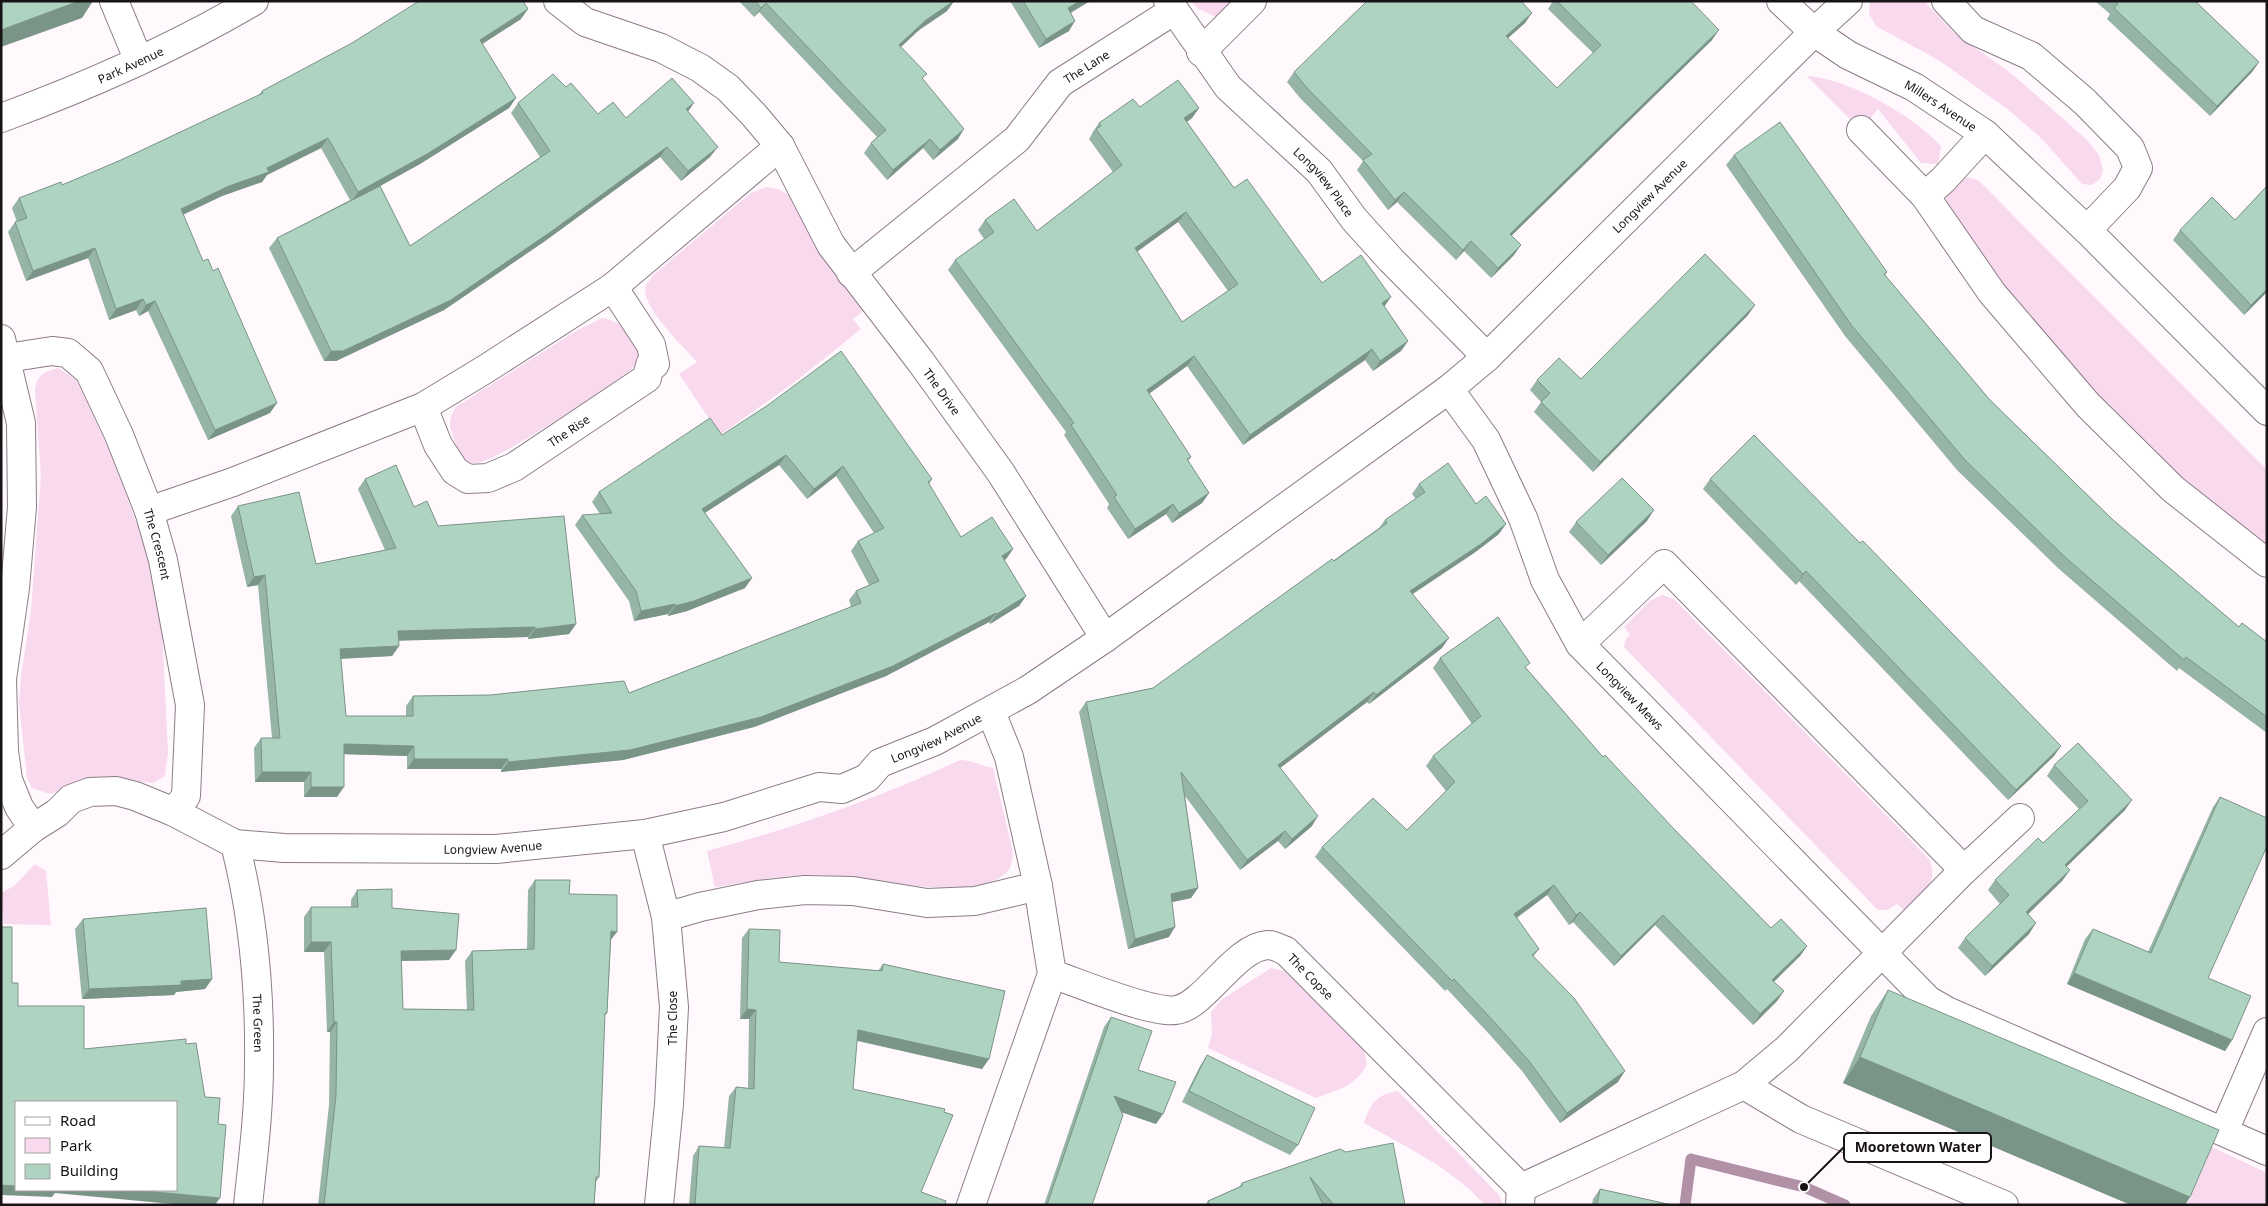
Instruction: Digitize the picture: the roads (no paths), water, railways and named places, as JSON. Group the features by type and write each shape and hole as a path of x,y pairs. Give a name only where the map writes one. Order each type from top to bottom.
{"street":[{"path":"114,1 139,61"},
{"name":"Park Avenue","path":"1,118 59,97 139,61 182,41 254,1"},
{"name":"The Drive","path":"558,1 585,22 661,48 700,68 728,88 754,115 780,146 831,245 921,362 1002,473 1105,638"},
{"path":"1201,52 1252,1"},
{"name":"Millers Avenue","path":"1781,1 1814,32 1848,55 1914,87 1985,134 2263,399"},
{"name":"Longview Avenue","path":"1,856 33,828 57,813 71,799 90,792 116,791 135,796 174,812 236,844 284,848 496,849 645,834 724,817 820,787 842,789 867,778 880,763 935,742 1028,690 1105,638 1449,390 1486,358 1814,32 1848,1"},
{"path":"1946,1 1973,30 2031,56 2085,102 2130,148 2138,168 2127,188 2087,230"},
{"name":"Longview Place","path":"1170,6 1201,52 1228,87 1319,171 1354,219 1391,260 1475,344 1486,358"},
{"name":"The Lane","path":"851,273 1016,139 1060,83 1170,6"},
{"path":"1861,130 1924,196 1992,293 2088,405 2173,489 2267,564"},
{"path":"1924,196 1944,180 1985,134"},
{"path":"150,512 233,482 423,407 613,287 780,146"},
{"name":"The Rise","path":"423,407 438,445 454,471 468,479 488,478 514,467 647,378 650,365 655,364 651,345 613,287"},
{"name":"The Crescent","path":"33,828 19,807 8,780 4,751 2,679 15,588 22,507 21,423 4,348 68,353 89,371 119,435 150,512 163,560 190,705 186,796 174,812"},
{"name":"Longview Mews","path":"1449,390 1486,440 1523,518 1545,580 1580,644 1928,1000 1947,1011 2267,1151"},
{"path":"1580,644 1664,564 1964,870"},
{"name":"Longview Avenue","path":"991,712 1009,757 1038,886 1052,974"},
{"name":"The Copse","path":"1052,974 1134,1002 1162,1010 1177,1010 1194,1000 1250,952 1268,945 1286,950 1520,1196 1658,1123 1744,1085 1787,1049 1964,870 2020,818"},
{"name":"The Close","path":"645,834 666,917 674,1007 669,1104 659,1205"},
{"name":"The Green","path":"236,844 246,887 256,983 260,1064 248,1205"},
{"path":"666,917 700,907 758,895 806,890 853,891 927,903 975,901 1038,886"},
{"path":"971,1205 1052,974"},
{"path":"2224,1131 2267,1032"},
{"path":"1744,1085 1802,1119 2004,1205"}],"waterway":[{"path":"1685,1205 1691,1159 1804,1187 1845,1205"}],"place":[{"name":"Mooretown Water","path":"1804,1187"}]}
